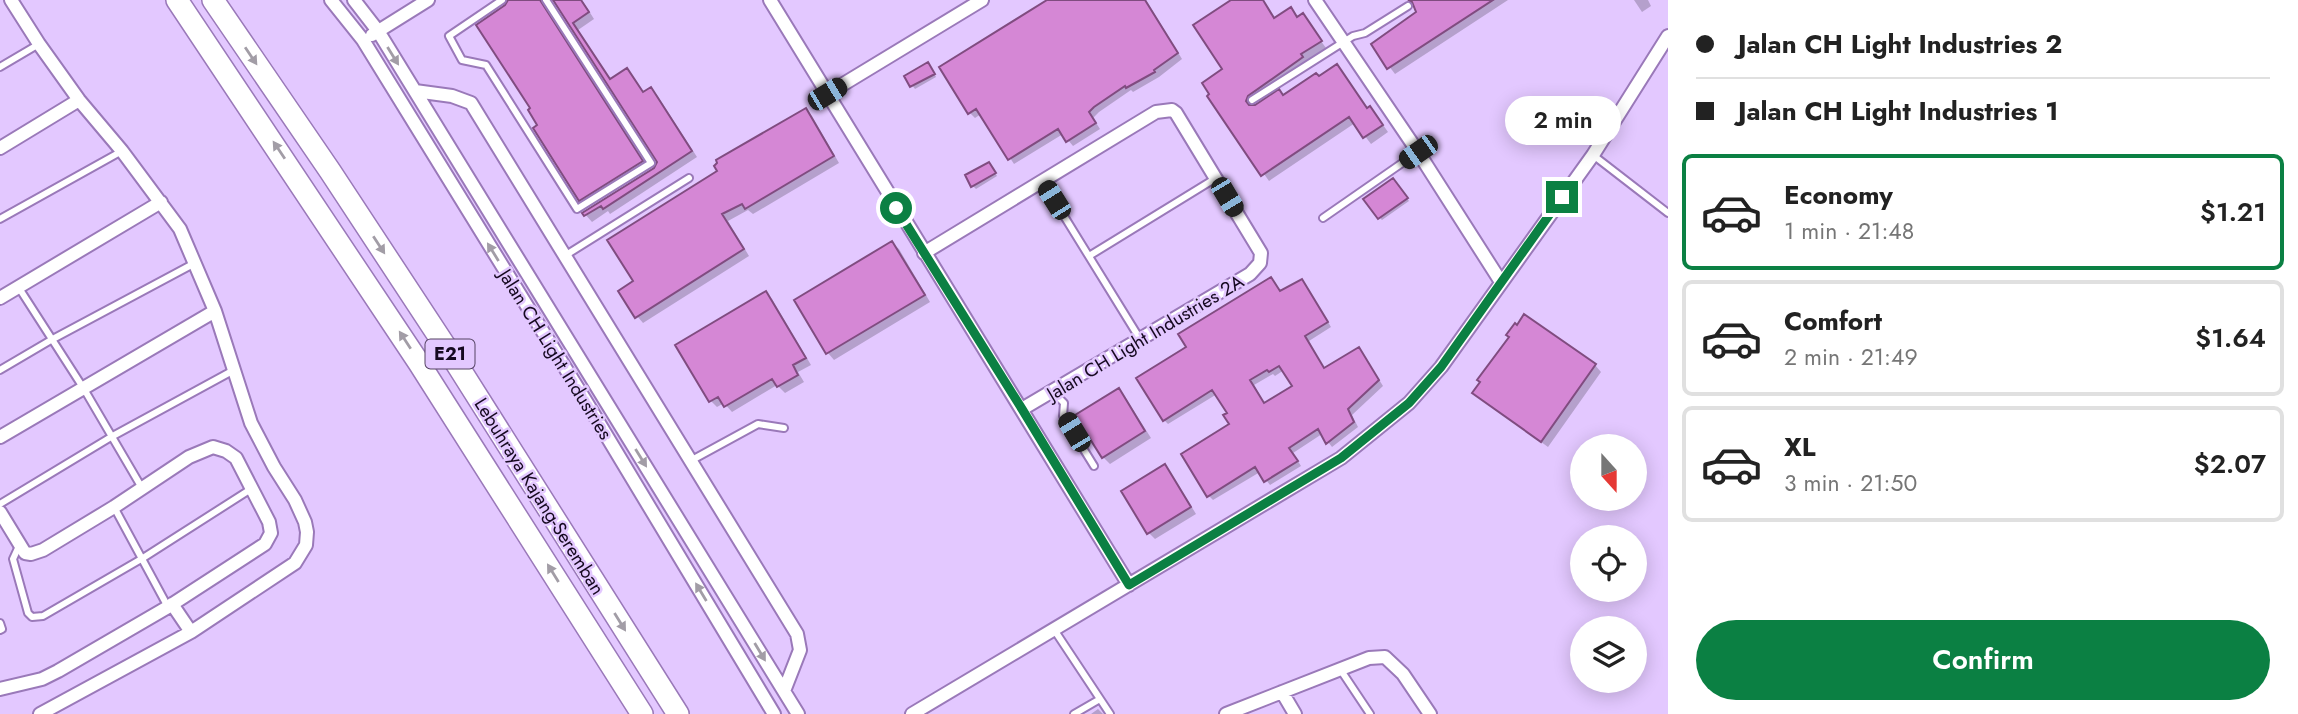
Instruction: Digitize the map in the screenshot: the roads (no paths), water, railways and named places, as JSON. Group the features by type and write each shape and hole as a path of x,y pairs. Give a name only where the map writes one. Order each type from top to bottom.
{"highway":[{"name":"Lebuhraya Kajang-Seremban","path":"177,0 419,363 642,714"},
{"name":"Lebuhraya Kajang-Seremban","path":"213,0 451,355 678,714"}],"street":[{"path":"11,0 79,100 122,151 180,229 215,311 251,424 305,522 307,532 306,545 295,563 191,632 43,714"},
{"name":"Jalan CH Light Industries","path":"331,0 363,40 774,714"},
{"name":"Jalan CH Light Industries","path":"354,0 379,32 798,714"},
{"path":"363,40 428,0"},
{"path":"771,0 1129,585"},
{"path":"827,94 982,0"},
{"path":"1315,0 1418,152 1501,282"},
{"path":"912,714 1341,458 1409,403 1441,367 1592,155 1668,36"},
{"path":"415,90 452,96 471,103 692,460 797,634 800,650 784,691"},
{"path":"0,148 79,100"},
{"name":"Jalan CH Light Industries 2A","path":"924,253 1156,112 1172,110 1176,113 1261,253 1260,263 1250,274 1022,409"},
{"path":"0,298 161,202"},
{"path":"0,437 215,311"},
{"path":"0,512 19,546 25,553 31,554 43,550 114,507 189,457 213,447 236,458 269,522 271,533 265,544 170,606 42,679 0,689"},
{"path":"170,606 191,632"},
{"path":"1232,713 1369,658 1385,657 1403,674 1430,714"},
{"path":"1282,692 1295,714"}],"lane":[{"path":"502,0 449,36 462,60 486,65 577,209 651,163 546,0"},
{"path":"1252,100 1353,36 1364,33 1408,6"},
{"path":"0,67 39,44"},
{"path":"0,219 122,151"},
{"path":"1323,218 1418,152"},
{"path":"1592,155 1668,213"},
{"path":"566,255 689,178"},
{"path":"1089,256 1216,178"},
{"path":"1043,182 1140,340"},
{"path":"0,370 195,263"},
{"path":"19,288 84,388 142,488"},
{"path":"0,504 111,437 234,370"},
{"path":"1054,392 1064,403 1063,416 1094,466"},
{"path":"692,460 758,424 785,428"},
{"path":"19,546 13,559 28,613 32,617 43,616 143,558 251,489"},
{"path":"114,507 170,606"},
{"path":"0,623 0,630"},
{"path":"1055,631 1110,714"},
{"path":"1340,669 1370,714"},
{"path":"1074,714 1100,699"}]}
